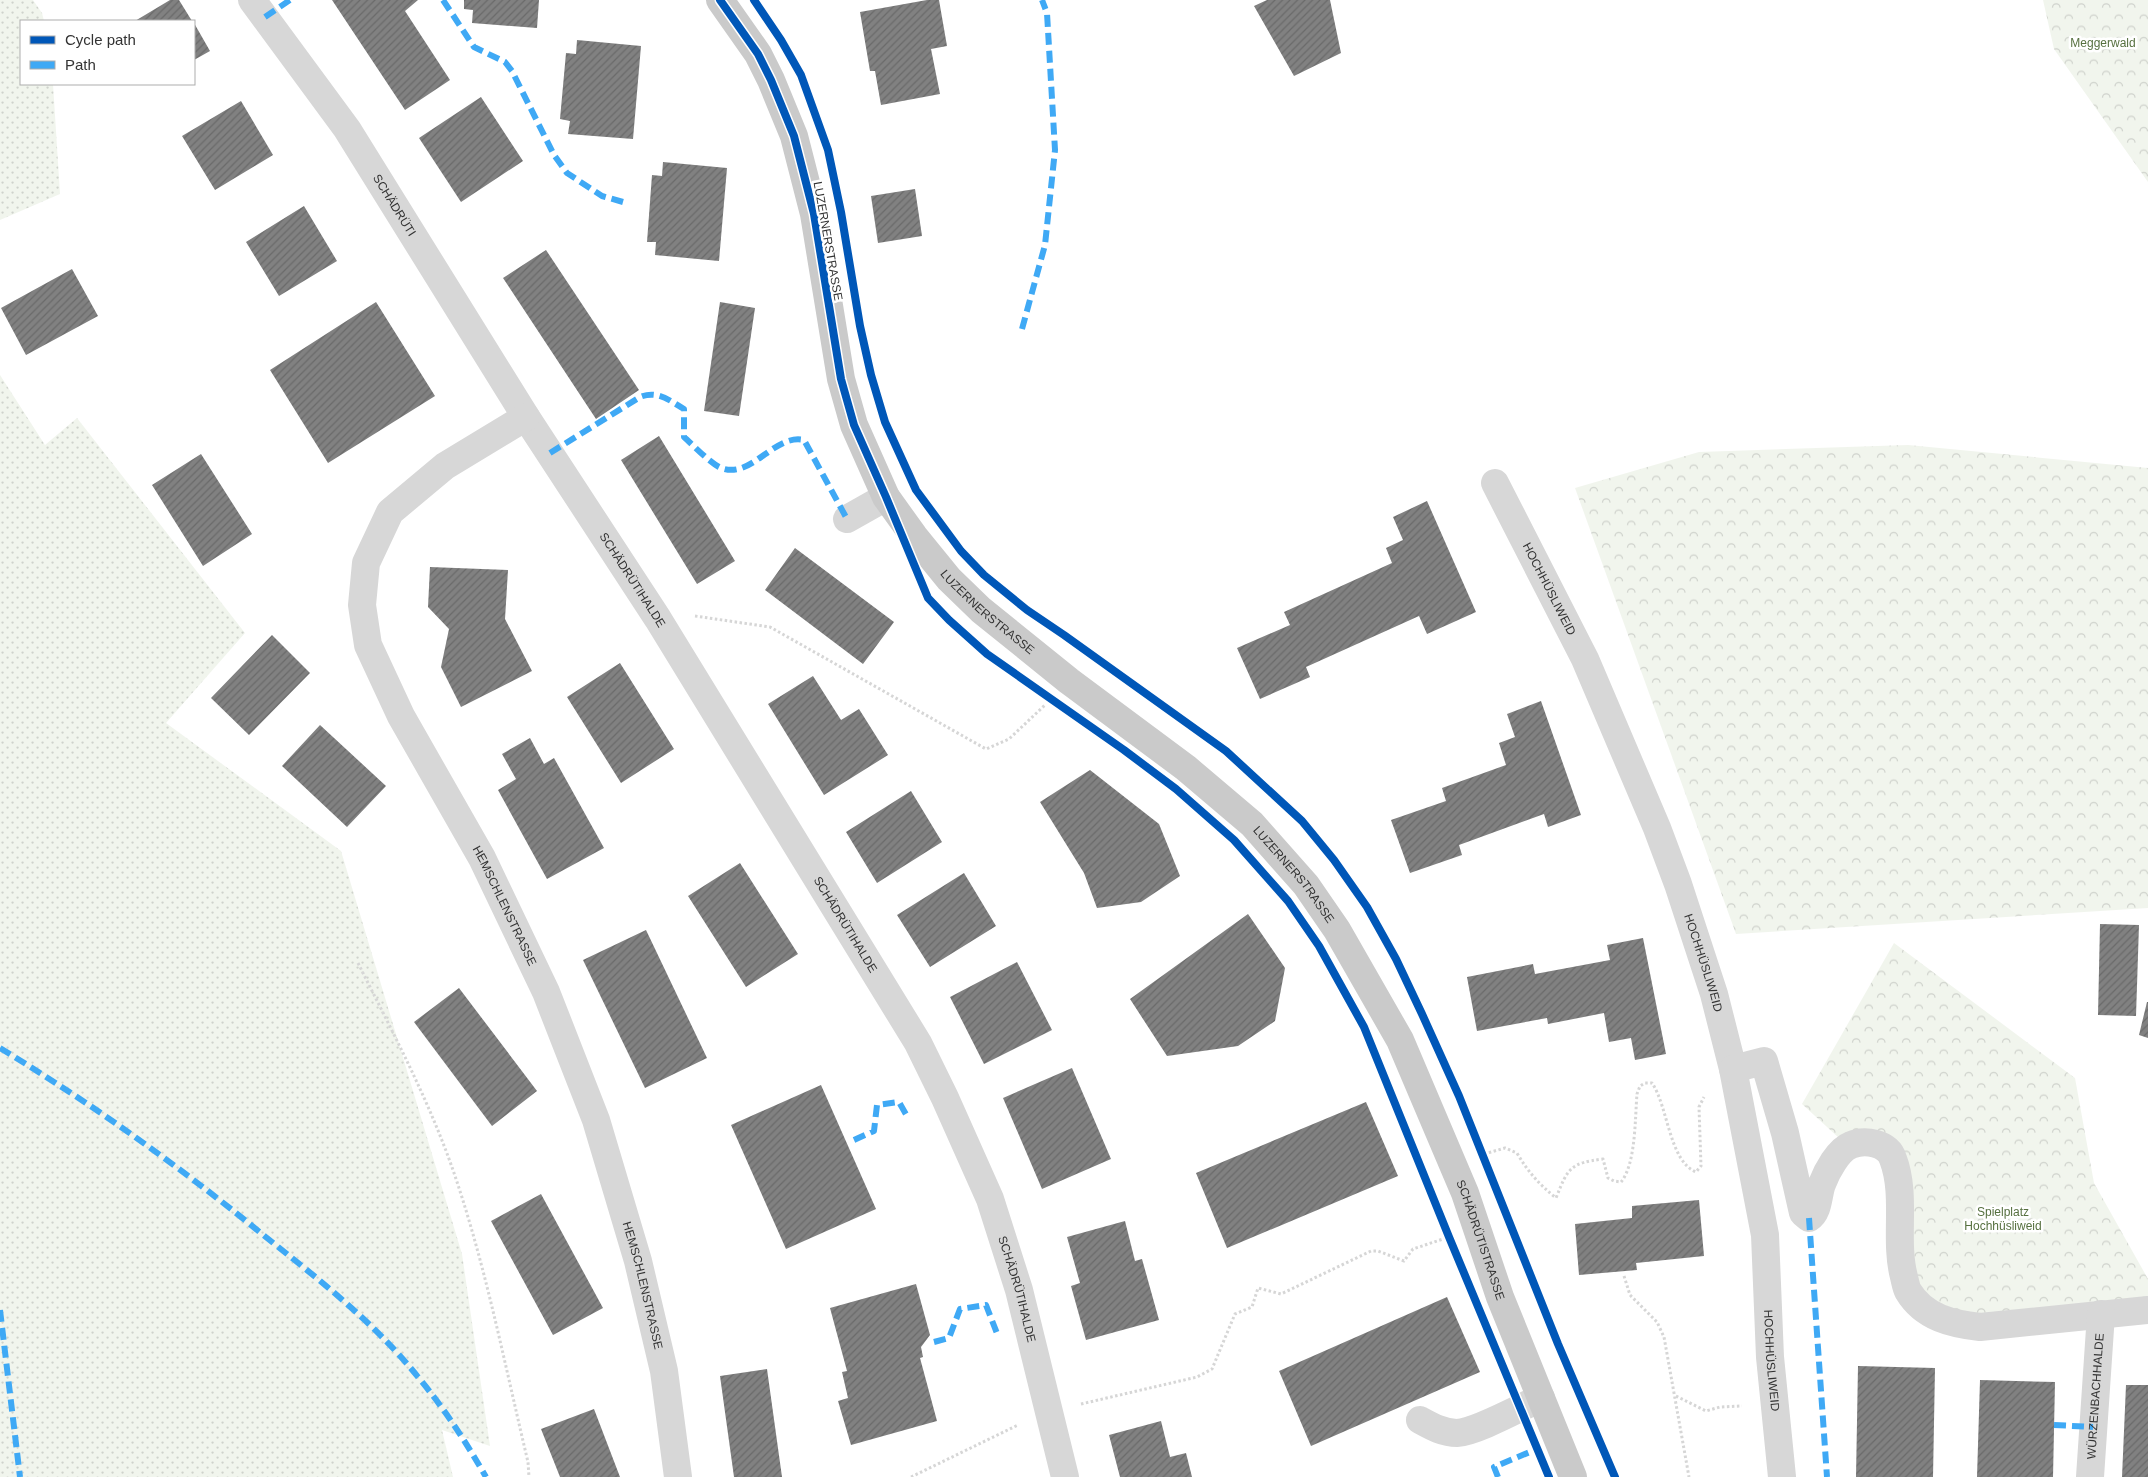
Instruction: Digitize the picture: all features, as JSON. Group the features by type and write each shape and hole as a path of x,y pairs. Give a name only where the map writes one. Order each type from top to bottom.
{"main road":[{"name":"LUZERNERSTRASSE","path":"720,0 758,54 794,136 814,214 841,379 854,425 886,496 949,579 981,610 1069,681 1186,768 1252,824 1306,885 1338,930 1381,1006"},
{"name":"SCHÄDRÜTISTRASSE","path":"1381,1006 1400,1040 1465,1193 1500,1296 1573,1477"}],"street":[{"name":"SCHÄDRÜTI","path":"252,0 347,129 526,417"},
{"name":"HEMSCHLENSTRASSE","path":"526,417 445,466 390,512 366,563 362,605 368,645 400,716 482,858 546,992 596,1120 638,1261 664,1371 678,1477"},
{"name":"SCHÄDRÜTIHALDE","path":"526,417 658,619 918,1043 990,1199 1022,1299 1065,1477"},
{"name":"HOCHHÜSLIWEID","path":"1496,483 1585,659 1657,828 1678,884 1714,994 1733,1069 1765,1235 1770,1356 1782,1477"},
{"path":"847,519 886,496"},
{"path":"1733,1069 1764,1061 1785,1133 1802,1212 1806,1217 1809,1218 1814,1214 1822,1184 1840,1153 1850,1145 1866,1141 1880,1145 1893,1157 1898,1183 1900,1262 1908,1291 1927,1312 1954,1324 1980,1326 2148,1310"},
{"name":"WÜRZENBACHHALDE","path":"2090,1477 2101,1314"},
{"path":"1420,1420 1436,1429 1457,1433 1473,1429 1541,1398"}],"path":[{"path":"689,615 770,628 986,749 1009,740 1049,702 1043,694"},
{"path":"358,963 417,1084 454,1172 494,1318 528,1462 529,1477"},
{"path":"1489,1152 1505,1148 1517,1153 1528,1172 1538,1184 1556,1198 1570,1169 1581,1162 1603,1159 1608,1178 1622,1182 1630,1163 1637,1094 1640,1086 1645,1083 1652,1084 1657,1091 1671,1135 1681,1156 1688,1169 1696,1172 1701,1166 1699,1107 1704,1097 1710,1095"},
{"path":"1480,1148 1486,1164"},
{"path":"1445,1228 1452,1246"},
{"path":"1076,1406 1196,1377 1212,1369 1235,1314 1252,1307 1258,1288 1281,1294 1371,1252 1378,1252 1404,1261 1413,1250 1448,1237"},
{"path":"1624,1276 1630,1295 1657,1322 1664,1337 1689,1477"},
{"path":"1675,1395 1706,1411 1720,1407 1745,1406"},
{"path":"911,1477 1024,1422"}],"green space":[{"path":"0,0 33,0 42,13 44,20 20,20 20,85 53,85 60,194 0,220"},
{"name":"Meggerwald","path":"2043,0 2148,0 2148,182 2054,49"},
{"path":"0,375 45,445 77,418 245,633 166,723 341,851 462,1254 490,1446 442,1430 453,1477 0,1477"},
{"path":"1908,445 2148,468 2148,908 1736,934 1575,488 1699,452"},
{"name":"Spielplatz Hochhüsliweid","path":"1894,943 2075,1078 2094,1183 2148,1279 2148,1303 1987,1317 1930,1303 1908,1267 1904,1170 1839,1138 1802,1104"}],"building":[{"path":"170,0 179,0 191,20 137,20"},
{"path":"332,0 418,0 405,11 450,80 405,110"},
{"path":"464,0 539,0 537,28 472,23 473,10 464,9"},
{"path":"927,0 939,0 947,46 931,49 940,94 881,105 875,71 870,71 860,12"},
{"path":"1267,0 1330,0 1341,53 1294,76 1254,6"},
{"path":"195,25 210,51 195,59"},
{"path":"577,40 641,46 633,139 568,134 570,121 560,119 566,53 576,54"},
{"path":"481,97 523,161 461,202 419,138"},
{"path":"241,101 273,155 215,190 182,136"},
{"path":"663,162 727,168 719,261 655,255 656,242 647,242 652,175 662,176"},
{"path":"915,189 922,236 878,243 871,196"},
{"path":"304,206 337,261 279,296 246,242"},
{"path":"546,250 639,390 596,419 503,278"},
{"path":"72,269 98,316 26,355 1,308"},
{"path":"376,302 435,396 328,463 270,370"},
{"path":"720,302 755,308 739,416 704,411"},
{"path":"659,436 735,561 697,584 621,460"},
{"path":"201,454 252,534 203,566 152,485"},
{"path":"1427,501 1476,612 1427,634 1419,616 1306,667 1310,677 1260,699 1237,648 1290,625 1284,612 1392,563 1386,548 1403,540 1393,517"},
{"path":"795,548 894,622 863,664 765,590"},
{"path":"430,567 508,570 505,619 532,671 461,707 441,667 449,629 428,607"},
{"path":"272,635 310,673 249,735 211,698"},
{"path":"620,663 674,749 621,783 567,697"},
{"path":"813,676 841,720 859,709 888,755 824,795 768,704"},
{"path":"1541,701 1581,815 1548,827 1544,814 1459,845 1462,855 1410,873 1391,820 1446,801 1442,788 1506,765 1499,743 1515,737 1507,714"},
{"path":"320,725 386,786 347,827 282,766"},
{"path":"530,738 544,764 554,758 604,848 547,879 498,790 516,779 502,754"},
{"path":"1090,770 1159,824 1180,876 1141,902 1097,908 1084,873 1040,802"},
{"path":"911,791 942,842 877,883 846,832"},
{"path":"740,863 798,954 746,987 688,896"},
{"path":"964,873 996,926 930,967 897,915"},
{"path":"1248,914 1285,968 1275,1021 1238,1046 1167,1056 1130,999"},
{"path":"2100,924 2139,925 2136,1016 2098,1015"},
{"path":"646,930 707,1058 645,1088 583,960"},
{"path":"1643,938 1666,1054 1635,1060 1631,1038 1609,1042 1604,1013 1548,1024 1547,1018 1477,1031 1467,977 1533,964 1535,974 1610,960 1607,945"},
{"path":"1017,962 1052,1030 984,1064 950,997"},
{"path":"459,988 537,1091 492,1126 414,1022"},
{"path":"2148,1002 2148,1038 2139,1035"},
{"path":"1072,1068 1111,1159 1042,1189 1003,1098"},
{"path":"821,1085 876,1209 786,1249 731,1125"},
{"path":"1366,1102 1398,1176 1227,1248 1196,1173"},
{"path":"541,1194 603,1308 553,1335 491,1221"},
{"path":"1699,1200 1704,1256 1636,1263 1637,1270 1579,1275 1575,1224 1632,1218 1632,1206"},
{"path":"1125,1221 1135,1261 1142,1259 1159,1320 1086,1340 1071,1286 1080,1283 1067,1237"},
{"path":"916,1284 930,1335 921,1347 923,1357 920,1358 937,1421 851,1445 838,1401 848,1398 842,1372 847,1371 830,1308"},
{"path":"1447,1297 1480,1372 1311,1446 1279,1371"},
{"path":"1858,1366 1935,1368 1933,1477 1856,1477"},
{"path":"767,1369 782,1477 734,1477 720,1376"},
{"path":"1980,1380 2055,1382 2053,1477 1977,1477"},
{"path":"2126,1385 2148,1385 2148,1477 2122,1477"},
{"path":"594,1409 620,1477 560,1477 541,1429"},
{"path":"1161,1421 1170,1457 1186,1453 1192,1477 1120,1477 1109,1435"}],"marked path":[{"path":"265,17 290,0"},
{"path":"443,0 474,47 505,62 512,71 554,155 567,173 602,196 623,202"},
{"path":"1022,329 1045,245 1055,150 1047,13 1042,0"},
{"path":"550,453 640,397 657,395 668,399 684,409 684,437 705,457 719,467 730,470 741,468 782,443 804,440 847,519"},
{"path":"0,1048 68,1091 167,1160 231,1209 344,1301 383,1338 428,1389 471,1451 486,1477"},
{"path":"854,1140 874,1131 877,1105 899,1102 907,1116"},
{"path":"1809,1218 1827,1477"},
{"path":"934,1342 949,1338 960,1309 986,1305 998,1336"},
{"path":"0,1310 20,1477"},
{"path":"2054,1425 2093,1427"},
{"path":"1498,1477 1494,1467 1537,1449"}],"cycle path":[{"path":"720,0 758,54 794,136 814,214 841,379 854,425 928,598 987,654 1124,750 1176,789 1234,840 1288,901 1319,946 1364,1027 1549,1477"},
{"path":"754,0 781,40 801,75 828,150 841,212 860,326 871,375 885,422 916,490 961,551 984,575 1027,610 1226,751 1302,821 1334,860 1367,907 1396,959 1422,1014 1459,1096 1558,1344 1615,1477"}]}
